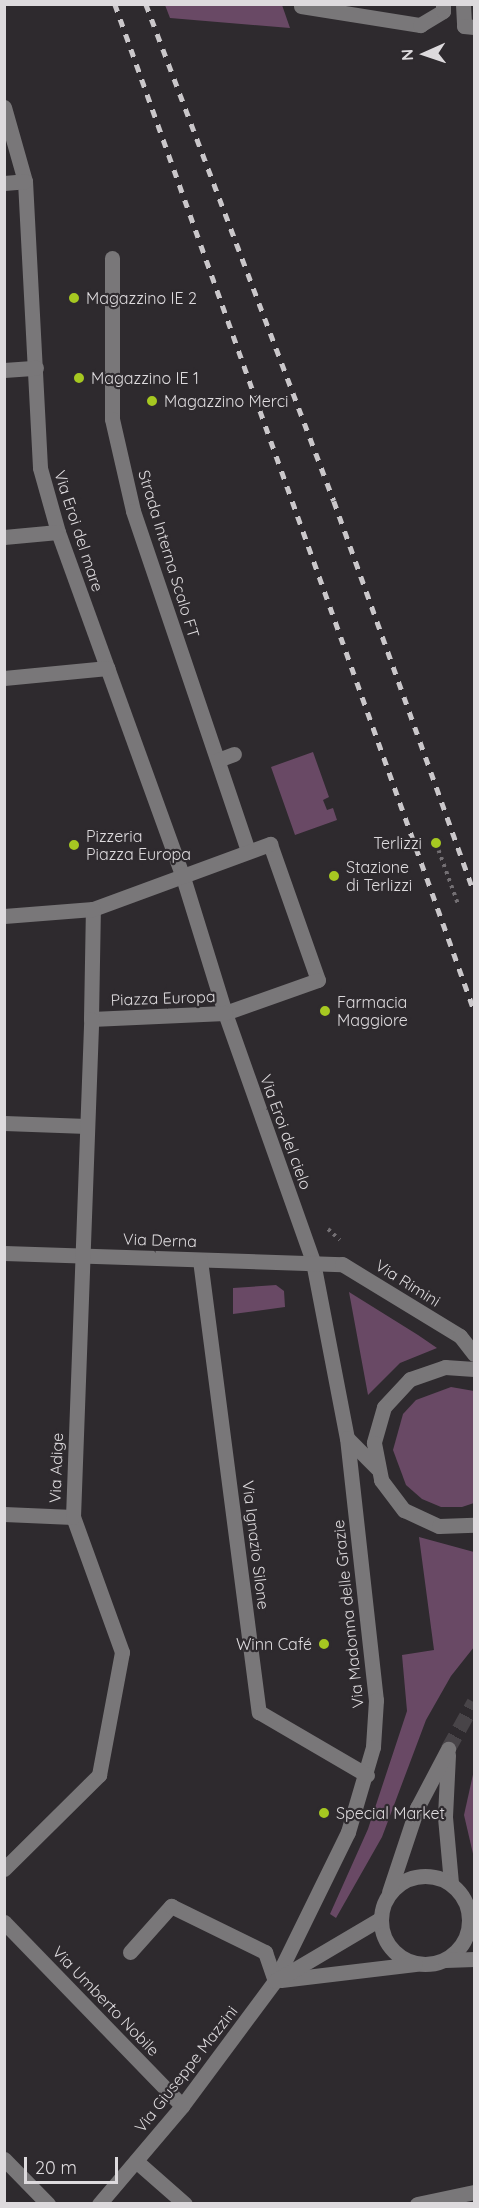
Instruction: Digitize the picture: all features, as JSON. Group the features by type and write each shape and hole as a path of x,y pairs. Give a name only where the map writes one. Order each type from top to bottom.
{"street":[{"path":"300,6 420,25 443,11 443,4"},
{"path":"463,4 464,26 474,27"},
{"name":"Via Eroi del mare","path":"4,107 25,182 40,468 58,532 182,874"},
{"path":"4,183 25,182"},
{"name":"Strada Interna Scalo FT","path":"112,258 112,419 133,511 248,851"},
{"path":"4,370 36,368"},
{"path":"4,537 58,532"},
{"path":"4,678 108,668"},
{"path":"218,760 234,754"},
{"name":"Piazza Europa","path":"270,844 318,980 225,1013 91,1018 93,909 248,851 270,844"},
{"name":"Piazza Europa","path":"182,874 225,1013"},
{"path":"4,916 93,909"},
{"name":"Via Eroi del cielo","path":"225,1013 314,1262"},
{"name":"Via Adige","path":"4,1869 99,1775 122,1652 72,1517 91,1018"},
{"path":"4,1123 87,1126"},
{"name":"Via Derna","path":"4,1253 314,1262"},
{"name":"Via Ignazio Silone","path":"200,1260 259,1712 367,1775"},
{"name":"Via Rimini","path":"314,1262 342,1264 351,1268 460,1336 474,1354"},
{"name":"Via Madonna delle Grazie","path":"275,1981 348,1832 367,1775 376,1700 347,1438 314,1262"},
{"path":"376,1468 376,1430 384,1407 400,1387 433,1369 474,1369"},
{"path":"347,1438 376,1468 394,1501 415,1517 439,1526 474,1525"},
{"path":"4,1514 72,1517"},
{"path":"418,1964 394,1952 380,1919 417,1808 448,1749 445,1817 456,1888 468,1906 468,1930 457,1951 445,1960"},
{"path":"388,1894 398,1884 424,1875 456,1888 474,1902"},
{"path":"130,1952 171,1906 265,1952 275,1981 445,1960 474,1959"},
{"name":"Via Giuseppe Mazzini","path":"99,2204 182,2106 275,1981 380,1919"},
{"name":"Via Umberto Nobile","path":"4,1922 182,2106"},
{"path":"4,2158 48,2204"},
{"path":"136,2161 185,2204"},
{"path":"417,2204 473,2196"}],"path":[{"path":"436,843 458,904"}],"shaded area":[{"path":"165,5 282,5 290,28 170,18"},
{"path":"313,752 329,797 323,800 327,810 333,808 337,820 295,835 271,767"},
{"path":"276,1285 284,1291 285,1307 233,1314 233,1288"},
{"path":"349,1292 437,1348 400,1363 368,1395"},
{"path":"451,1387 474,1391 474,1503 462,1507 441,1507 422,1499 406,1485 393,1450 403,1414 416,1400"},
{"path":"419,1537 474,1552 474,1647 451,1676 426,1720 382,1837 336,1918 330,1914 368,1829 407,1711 402,1655 434,1650"},
{"path":"474,1770 474,1858 464,1815"}],"tunnel":[{"path":"448,1749 474,1702"}],"railway":[{"path":"115,4 474,1010"},
{"path":"146,4 334,501 474,893"}],"place":[{"name":"Magazzino IE 2","path":"74,298"},
{"name":"Magazzino IE 1","path":"79,378"},
{"name":"Magazzino Merci","path":"152,401"},
{"name":"Terlizzi","path":"436,843"},
{"name":"Pizzeria Piazza Europa","path":"74,845"},
{"name":"Stazione di Terlizzi","path":"334,876"},
{"name":"Farmacia Maggiore","path":"325,1011"},
{"name":"Winn Café","path":"324,1644"},
{"name":"Special Market","path":"324,1813"}]}
